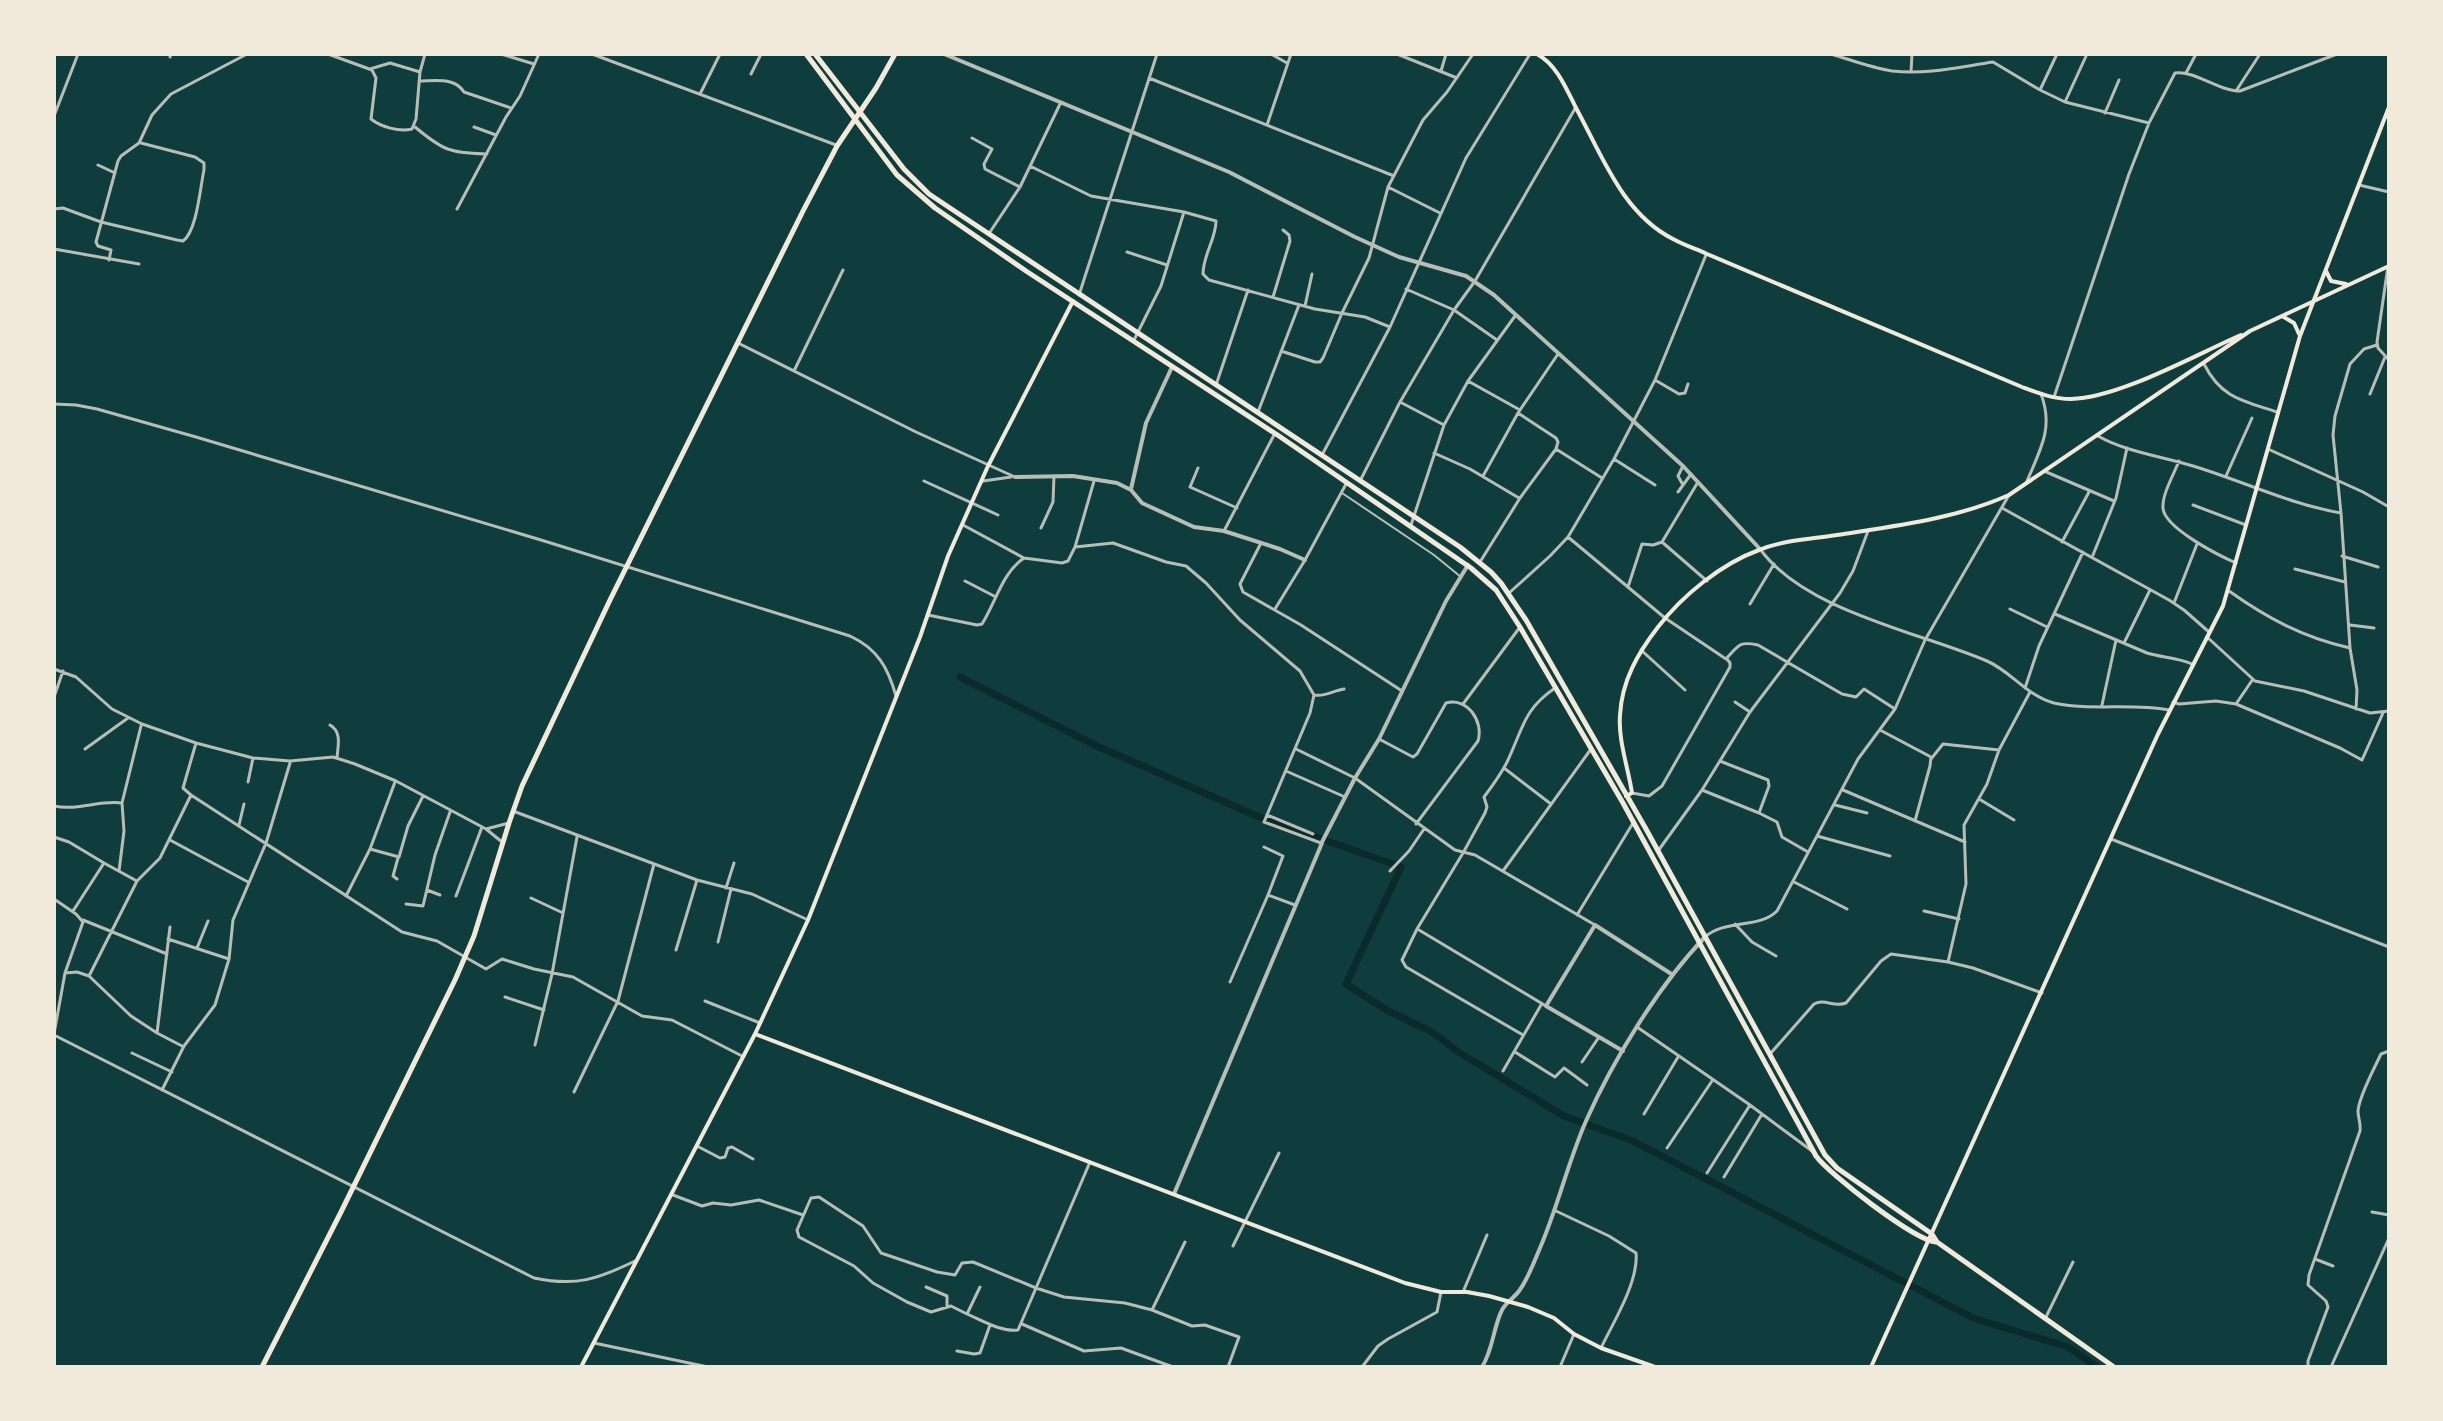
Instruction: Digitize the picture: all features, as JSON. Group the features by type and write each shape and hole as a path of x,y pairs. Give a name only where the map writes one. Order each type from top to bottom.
{"main road":[{"path":"806,54 890,167 909,187 950,219 1073,301 1258,412 1479,562 1509,593 1629,795 1830,1162 2114,1367"},
{"path":"815,54 919,185 1079,295 1172,367 1468,565 1496,590 1633,823 1812,1151 1821,1164 1841,1181 1907,1228 1933,1239"},
{"path":"262,1367 354,1187 466,955 513,811 567,690 837,146 895,54"},
{"path":"1537,54 1556,71 1611,175 1635,208 1672,239 2041,394 2081,398 2102,395 2250,331 2388,266"},
{"path":"1871,1367 1905,1289 1933,1239 2169,710 2229,591 2300,336 2389,107"},
{"path":"2327,265 2326,273 2331,281 2347,284"},
{"path":"581,1367 755,1034 808,920 928,615 943,569 988,466 1073,301"},
{"path":"2282,316 2294,323 2300,336"},
{"path":"1629,795 1620,728 1627,679 1641,650 1665,618 1707,581 1732,563 1760,549 1942,517 2009,495 2250,331"},
{"path":"1284,440 1289,433"},
{"path":"1540,662 1548,658"},
{"path":"755,1034 1405,1283 1509,1302 1554,1318 1574,1334 1601,1348 1655,1367"}],"street":[{"path":"54,116 78,54"},
{"path":"109,260 111,250 96,244 121,156 139,143 152,115 171,94 247,54"},
{"path":"328,54 370,69 390,63 420,72"},
{"path":"370,69 376,78 371,119 399,130 409,130 416,119 420,72 425,54"},
{"path":"501,54 517,56 534,64"},
{"path":"457,209 539,54"},
{"path":"592,54 837,146"},
{"path":"700,94 720,54"},
{"path":"751,74 761,54"},
{"path":"944,54 1229,172 1372,244 1475,281 1683,466 1785,574 1832,604 1987,661 2043,699 2060,704 2169,710"},
{"path":"1079,295 1157,54"},
{"path":"1271,54 1287,63"},
{"path":"1267,125 1291,54"},
{"path":"1397,54 1457,78"},
{"path":"1441,71 1446,54"},
{"path":"1281,351 1320,362 1358,281 1388,187 1423,120 1473,54"},
{"path":"1322,455 1390,327 1466,158 1530,54"},
{"path":"1831,54 1889,71 1951,70 1993,62 2065,102 2149,123"},
{"path":"1911,72 1912,54"},
{"path":"1993,62 1998,54"},
{"path":"2040,90 2057,54"},
{"path":"2065,102 2086,54"},
{"path":"2236,91 2260,54"},
{"path":"2054,397 2128,176 2149,123 2175,73 2186,73 2236,91 2337,54"},
{"path":"2186,73 2194,55"},
{"path":"1149,78 1394,176"},
{"path":"2105,113 2119,80"},
{"path":"419,81 454,82 464,92 512,109"},
{"path":"989,235 1020,187 1061,102"},
{"path":"1360,481 1400,402 1454,310 1475,281 1576,107"},
{"path":"414,126 443,149 487,154"},
{"path":"474,127 496,135"},
{"path":"972,138 992,149 984,164 985,169 1020,187"},
{"path":"54,209 63,208 101,222 183,241 190,234 205,167 203,162 195,157 139,143"},
{"path":"98,165 115,173"},
{"path":"1030,166 1085,194 1211,218 1216,222 1216,229 1203,264 1203,274 1207,278 1299,305 1365,317 1390,327"},
{"path":"2359,185 2389,192"},
{"path":"1388,187 1440,213"},
{"path":"1135,337 1161,286 1184,212"},
{"path":"1273,297 1290,241 1283,230"},
{"path":"54,249 139,264"},
{"path":"1127,252 1167,265"},
{"path":"1509,593 1568,537 1614,459 1655,380 1707,254"},
{"path":"2370,394 2387,358 2377,345 2388,266"},
{"path":"794,371 843,270"},
{"path":"1305,306 1312,274"},
{"path":"1406,289 1454,310 1497,340"},
{"path":"1216,385 1248,290"},
{"path":"1258,412 1299,305"},
{"path":"1410,526 1444,425 1468,381 1515,316"},
{"path":"737,343 1015,477"},
{"path":"2356,709 2356,680 2350,648 2333,435 2347,371 2357,355 2377,345"},
{"path":"1483,476 1519,412 1558,354"},
{"path":"2204,363 2214,382 2229,395 2277,412"},
{"path":"1131,490 1146,423 1172,367"},
{"path":"1655,380 1679,394 1685,393 1688,384"},
{"path":"1468,381 1519,412 1558,442 1479,562"},
{"path":"2027,481 2046,434 2046,407 2041,394"},
{"path":"1400,402 1444,425"},
{"path":"54,404 97,409 182,433 627,566 861,641 883,661 896,696"},
{"path":"2226,476 2252,418"},
{"path":"1224,531 1275,434"},
{"path":"2096,436 2226,476 2303,506 2341,513"},
{"path":"2093,556 2115,501 2127,448"},
{"path":"1556,449 1602,478"},
{"path":"2268,449 2389,507"},
{"path":"1434,453 1520,498"},
{"path":"1614,459 1655,485"},
{"path":"2179,461 2163,512 2197,544 2237,563"},
{"path":"1683,466 1678,476 1683,485"},
{"path":"1198,468 1190,486 1237,508"},
{"path":"2044,471 2115,501"},
{"path":"1678,492 1691,474"},
{"path":"1041,528 1053,502 1054,476"},
{"path":"981,481 1054,476 1095,478 1122,484 1142,503 1194,527 1224,531 1305,560"},
{"path":"963,525 1024,558 1066,562 1075,547 1095,478"},
{"path":"924,481 998,515"},
{"path":"1275,609 1346,482"},
{"path":"1628,587 1642,544 1662,542 1698,482"},
{"path":"2062,542 2089,491"},
{"path":"1341,492 1461,577"},
{"path":"1482,1367 1503,1309 1523,1284 1556,1211 1584,1125 1637,1027 1673,975 1705,937 1735,924 1774,914 1863,752 1895,709 1925,640 2009,495"},
{"path":"2193,505 2246,525"},
{"path":"2002,508 2174,603 2253,679 2304,691 2370,713 2389,711"},
{"path":"1658,851 1702,790 1750,712 1832,604 1853,571 1868,530"},
{"path":"1568,537 1665,618 1730,663 1662,786 1649,796 1629,795"},
{"path":"1662,542 1707,581"},
{"path":"1075,547 1113,543 1186,566 1240,620 1300,671 1314,695 1310,713 1264,822 1313,834"},
{"path":"1261,543 1240,588 1243,592 1275,609 1402,691"},
{"path":"2174,603 2197,544"},
{"path":"2025,688 2047,627 2083,552"},
{"path":"2342,556 2378,567"},
{"path":"928,615 977,625 985,619 1014,566 1024,558"},
{"path":"1750,604 1774,564"},
{"path":"1174,1194 1326,833 1379,739 1435,622 1468,565"},
{"path":"2295,569 2345,582"},
{"path":"965,581 996,597"},
{"path":"2124,643 2150,590"},
{"path":"2229,591 2287,627 2324,642 2350,648"},
{"path":"2010,609 2047,627"},
{"path":"2055,614 2147,653 2179,658 2192,664"},
{"path":"2350,624 2374,628"},
{"path":"1463,704 1520,627"},
{"path":"2102,705 2116,640"},
{"path":"1726,659 1741,643 1758,645 1848,697 1856,697 1864,689 1895,709"},
{"path":"1641,650 1685,690"},
{"path":"54,669 82,681 105,703 142,724 253,758 290,761 337,758 396,781 484,828 503,842"},
{"path":"54,697 63,671"},
{"path":"2236,704 2253,679"},
{"path":"1523,1035 1403,965 1403,956 1485,813 1487,806 1484,797 1504,768 1533,706 1555,688"},
{"path":"1314,695 1323,696 1333,690 1344,689"},
{"path":"1948,962 1966,884 1964,825 2030,692"},
{"path":"1379,739 1413,757 1446,703 1456,700 1477,718 1481,726 1478,741 1416,824"},
{"path":"1735,702 1750,712"},
{"path":"2173,702 2236,704 2326,741 2362,760 2383,713"},
{"path":"85,749 128,718"},
{"path":"119,871 124,831 122,803 142,724"},
{"path":"330,725 338,734 337,758"},
{"path":"1880,730 1931,759"},
{"path":"196,743 183,788 397,930 437,941 486,969 502,959 573,977 642,1016 676,1022 742,1056"},
{"path":"1915,821 1931,759 1943,744 1999,750"},
{"path":"1296,749 1355,778 1455,850 1475,855 1503,871 1673,975"},
{"path":"1503,871 1591,749"},
{"path":"248,782 253,758"},
{"path":"162,1090 184,1046 215,1005 229,959 233,920 266,843 290,761"},
{"path":"1720,761 1768,780 1769,786 1759,813"},
{"path":"1504,768 1551,804"},
{"path":"1286,771 1345,797"},
{"path":"346,896 370,849 396,781"},
{"path":"1702,790 1778,824 1782,837 1808,852"},
{"path":"1843,790 1965,842"},
{"path":"89,976 137,881 160,858 191,795"},
{"path":"397,879 393,876 408,826 423,796"},
{"path":"1979,799 2014,820"},
{"path":"54,806 69,808 102,802 122,803"},
{"path":"239,825 244,804"},
{"path":"1834,804 1867,813"},
{"path":"513,811 697,880 765,899 808,920"},
{"path":"406,904 422,907 450,812"},
{"path":"1267,816 1322,843"},
{"path":"484,828 509,823"},
{"path":"1577,915 1633,823"},
{"path":"456,896 484,828"},
{"path":"1391,870 1424,829"},
{"path":"535,1045 552,974 577,835"},
{"path":"1817,836 1890,856"},
{"path":"54,837 69,842 137,881"},
{"path":"2111,839 2389,947"},
{"path":"170,840 249,883"},
{"path":"1230,982 1283,856 1264,847"},
{"path":"370,849 399,857"},
{"path":"73,911 104,863"},
{"path":"718,942 734,863"},
{"path":"574,1092 618,1001 654,864"},
{"path":"676,950 697,880"},
{"path":"1792,881 1847,909"},
{"path":"427,890 440,895"},
{"path":"1268,895 1295,905"},
{"path":"531,898 563,913"},
{"path":"54,899 83,920 167,954"},
{"path":"1924,911 1959,919"},
{"path":"83,920 65,973 54,1034 534,1278 554,1282 586,1281 638,1259"},
{"path":"197,948 208,921"},
{"path":"1735,924 1752,942 1776,956"},
{"path":"1503,1071 1595,925"},
{"path":"157,1033 170,927"},
{"path":"1417,929 1623,1051"},
{"path":"168,939 229,959"},
{"path":"1769,1054 1814,1004 1821,1001 1839,1005 1846,1003 1887,955 1973,968 2042,993"},
{"path":"65,973 77,972 89,976 119,1006 157,1033 184,1046"},
{"path":"505,997 544,1010"},
{"path":"705,1001 760,1023"},
{"path":"1637,1027 1812,1151"},
{"path":"1582,1062 1599,1037"},
{"path":"2308,1367 2328,1307 2325,1299 2308,1285 2309,1275 2360,1131 2360,1104 2381,1054 2389,1051"},
{"path":"1515,1052 1555,1077 1564,1068 1587,1085"},
{"path":"132,1053 172,1072"},
{"path":"1644,1114 1678,1057"},
{"path":"1667,1148 1712,1081"},
{"path":"1707,1173 1750,1105"},
{"path":"1724,1177 1762,1114"},
{"path":"697,1146 723,1158 728,1148 732,1147 753,1159"},
{"path":"1233,1246 1279,1153"},
{"path":"1090,1162 1036,1288 1021,1324 1015,1331 990,1325 947,1307 931,1312 907,1302 873,1283 854,1266 800,1238 797,1232 812,1197 819,1197 863,1226 881,1253 944,1274 955,1275 962,1263 973,1262 1036,1288 1064,1297 1125,1303 1192,1326 1205,1325 1239,1337 1228,1367"},
{"path":"671,1194 702,1206 759,1200 803,1215"},
{"path":"1556,1211 1609,1236 1636,1253 1630,1285 1601,1348"},
{"path":"2372,1212 2389,1215"},
{"path":"1463,1292 1487,1235"},
{"path":"2331,1367 2389,1238"},
{"path":"1152,1310 1185,1242"},
{"path":"2315,1259 2333,1266"},
{"path":"2045,1319 2073,1262"},
{"path":"926,1287 947,1296 947,1307"},
{"path":"967,1314 980,1287"},
{"path":"1362,1367 1378,1346 1436,1313 1441,1292"},
{"path":"1021,1324 1084,1351 1121,1348 1173,1367"},
{"path":"957,1351 979,1354 990,1325"},
{"path":"1560,1367 1574,1334"},
{"path":"594,1343 705,1367"}],"waterway":[{"path":"960,677 1099,747 1257,816 1401,867 1346,984 1385,1009 1432,1032 1460,1053 1564,1116 1633,1141 1973,1318 2068,1347 2097,1367"}]}
